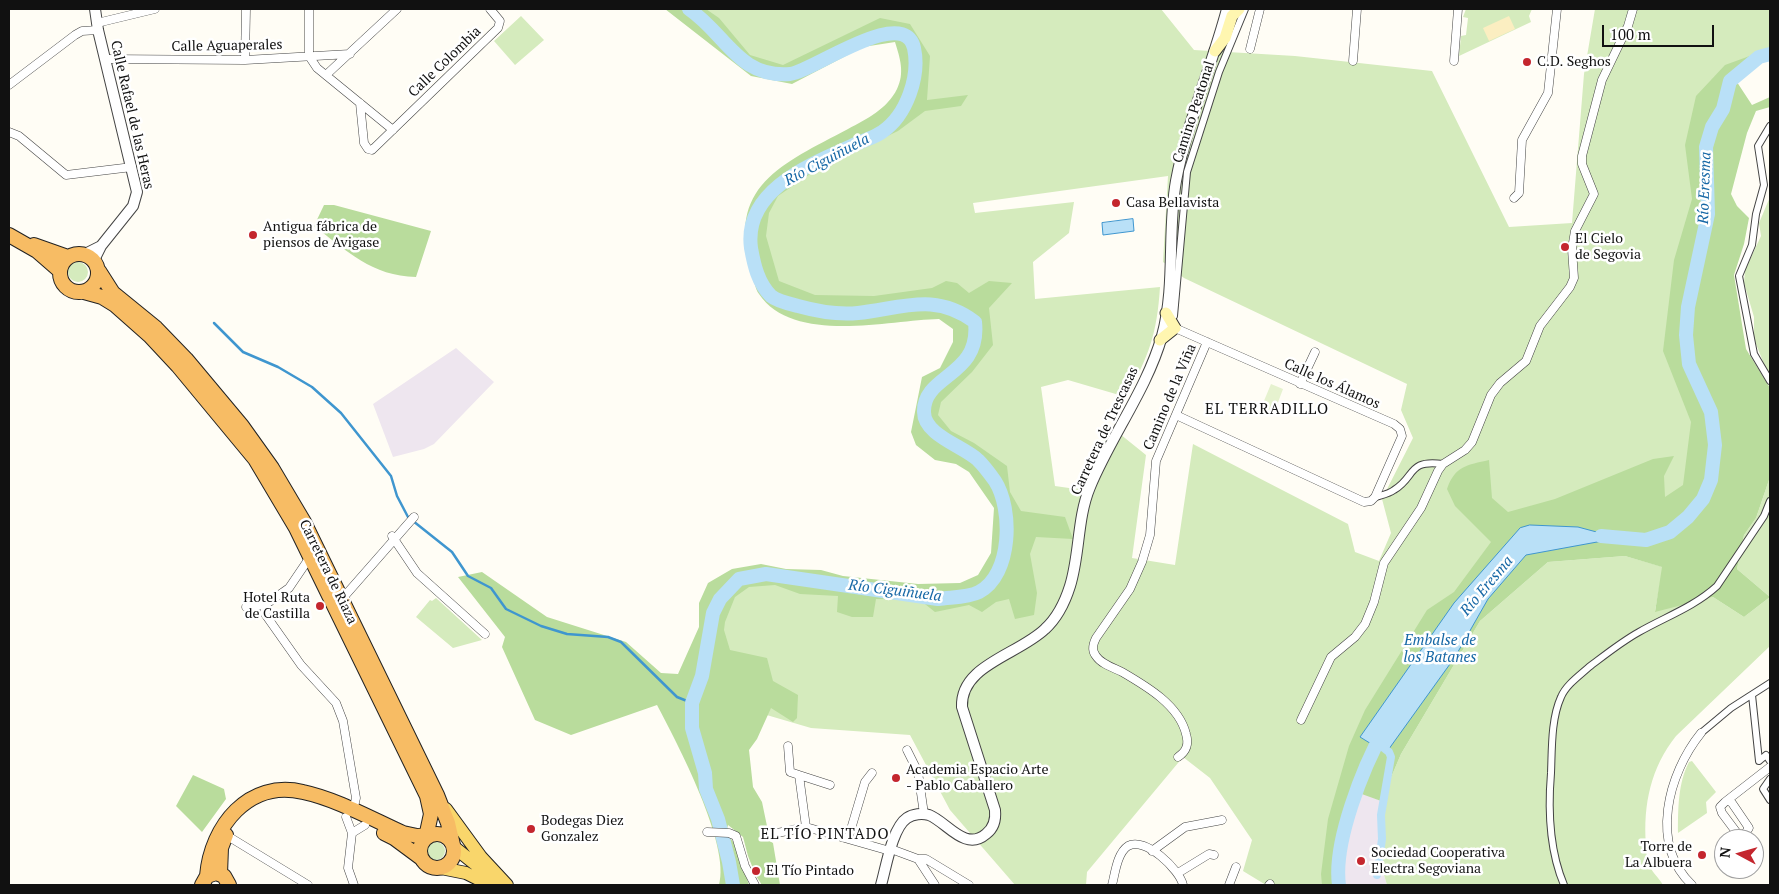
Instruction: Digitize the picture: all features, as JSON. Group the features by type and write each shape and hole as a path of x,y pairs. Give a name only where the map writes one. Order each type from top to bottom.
{"highway":[{"path":"15,238 68,257 93,262 113,292 153,332"},
{"path":"15,238 60,271"},
{"path":"68,257 62,263 60,271 60,278 67,288 109,301 153,332"},
{"path":"84,292 93,286 93,262"},
{"name":"Carretera de Riaza","path":"153,332 255,459 278,497 448,823 453,846"},
{"name":"Carretera de Riaza","path":"153,332 205,382 264,455 296,507 342,599 433,797 428,836"},
{"path":"210,878 212,846 226,819 236,808 254,797 283,790 302,791 349,814 365,825 394,838 421,858 430,868 441,868 451,860 453,846 442,835 428,836 403,833 349,814 301,799 277,798 250,808 234,822 226,835 210,878"},
{"path":"403,833 416,826 424,818 433,797"},
{"path":"421,858 420,847 428,836"},
{"path":"210,878 227,879 229,885"}],"main road":[{"path":"1215,51 1225,38 1233,13 1239,9"},
{"path":"1160,340 1176,328 1170,314"},
{"path":"433,797 505,885"},
{"path":"453,846 472,864 505,885"},
{"path":"441,868 466,874 490,885"}],"street":[{"name":"Calle Rafael de las Heras","path":"93,262 101,246 136,201 137,188 105,59 96,9"},
{"path":"9,85 82,31 155,9"},
{"path":"245,60 246,9"},
{"path":"309,9 309,56 326,75 393,130"},
{"path":"326,75 397,9"},
{"name":"Calle Colombia","path":"360,103 364,143 368,149 376,148 498,28 500,21 490,9"},
{"name":"Carretera de Trescasas","path":"924,814 934,818 967,839 982,837 993,826 995,810 962,708 964,688 975,674 1034,638 1053,621 1061,607 1072,578 1090,488 1143,382 1170,314 1176,182 1184,148 1227,9"},
{"name":"Camino Peatonal","path":"1170,314 1187,172 1219,72 1239,27 1244,9"},
{"path":"1250,49 1260,9"},
{"path":"1353,61 1357,9"},
{"path":"1454,61 1458,9"},
{"path":"1514,198 1519,193 1522,140 1548,93 1558,9"},
{"path":"1301,720 1315,686 1331,657 1355,637 1365,624 1374,602 1384,563 1421,508 1443,464 1465,450 1472,442 1491,395 1500,383 1526,361 1540,326 1553,311 1574,278 1572,249 1575,232 1594,194 1582,164 1582,156 1602,80 1628,26 1633,9"},
{"name":"Calle Aguaperales","path":"105,59 245,60 350,54"},
{"path":"324,55 332,61 333,68"},
{"path":"1770,126 1758,146 1764,185 1756,214 1752,245 1739,276 1754,354 1770,381"},
{"path":"9,132 19,136 66,175 132,167"},
{"name":"Calle los Álamos","path":"1176,328 1394,424 1400,429 1401,440 1375,497"},
{"name":"Camino de la Viña","path":"1178,757 1185,751 1188,743 1183,722 1177,713 1139,683 1100,660 1094,654 1093,648 1096,638 1130,589 1142,562 1150,535 1156,461 1207,342"},
{"path":"1300,384 1315,352"},
{"path":"1176,415 1366,502 1396,489 1417,466 1432,462 1443,464"},
{"path":"1564,885 1560,875 1552,833 1550,786 1556,716 1563,693 1576,678 1608,652 1638,632 1675,614 1710,593 1717,586 1760,521 1770,501"},
{"path":"342,599 414,517"},
{"path":"393,539 418,573 485,634"},
{"path":"246,607 266,605 289,588 310,557"},
{"path":"266,605 265,614 270,623 301,665 330,695 341,714 356,800 349,814 352,833 348,868 354,885"},
{"path":"1692,885 1679,868 1671,849 1668,814 1676,774 1683,758 1701,733 1731,708 1770,683"},
{"path":"1730,802 1769,766 1766,755 1759,761 1752,695"},
{"path":"788,746 790,772 830,785"},
{"path":"881,885 891,850 902,822 913,815 924,814 918,772 907,750"},
{"path":"848,838 865,782 872,773"},
{"path":"799,775 806,827"},
{"path":"1770,779 1763,789 1770,800"},
{"path":"1152,851 1184,827 1222,820"},
{"path":"352,833 365,825"},
{"path":"768,834 806,827 918,859 926,859 969,885"},
{"path":"710,832 728,833 736,836 745,866 755,885"},
{"path":"226,835 308,885"},
{"path":"1112,885 1120,858 1126,848 1138,844 1152,851 1178,873 1183,885"},
{"path":"1178,873 1209,854 1214,855"},
{"path":"918,859 935,885"},
{"path":"1229,885 1236,867"}],"shaded area":[{"path":"456,348 494,382 434,444 424,449 393,457 373,404"},
{"path":"1360,792 1381,801 1378,816 1381,865 1387,885 1345,885 1344,878 1342,877 1344,844"}],"green space":[{"path":"665,9 706,9 719,18 750,55 783,65 880,18 910,24 930,56 927,100 968,95 961,106 925,111 898,131 816,170 778,196 769,213 766,236 779,281 815,295 874,296 932,288 946,281 957,283 969,293 989,281 1012,283 989,308 993,345 972,372 941,402 938,415 951,431 974,443 1007,466 1010,492 1021,511 1065,517 1073,539 1036,537 1030,554 1037,593 1034,615 1015,619 1009,599 996,602 982,612 969,605 935,612 920,600 876,599 873,617 852,617 837,612 838,596 800,594 775,585 749,587 735,597 725,622 724,630 730,650 767,658 773,681 798,695 797,718 793,722 771,708 757,739 749,750 753,787 762,802 767,826 762,832 764,838 773,843 780,885 762,885 748,856 743,837 728,825 726,833 736,845 749,885 719,885 721,867 710,820 689,768 657,705 571,735 535,720 502,647 505,637 458,577 482,572 547,617 626,642 661,673 678,674 699,627 699,603 708,583 732,569 761,564 786,569 821,570 843,576 918,584 960,583 978,575 991,553 994,508 969,472 956,464 935,460 916,445 911,432 922,377 940,368 953,342 953,329 939,319 843,326 818,325 794,320 774,310 759,294 752,273 746,243 746,219 753,198 765,182 801,154 869,117 882,108 893,96 901,77 900,60 895,42 863,47 792,84 751,76"},
{"path":"689,9 1161,9 1194,50 1295,56 1432,71 1509,227 1572,223 1584,74 1595,9 1770,9 1770,54 1759,57 1730,80 1703,499 1538,540 1374,746 1343,836 1339,885 1266,885 1243,871 1252,840 1210,778 1183,757 1087,872 1086,885 1015,885 950,810 910,735 811,728 712,699 692,703 739,579 838,586 987,585 1005,504 929,427 975,322 772,296 759,209 910,93 894,33 764,72","holes":["1168,176 1163,262 1184,278 1407,384 1401,410 1413,438 1382,499 1391,533 1379,561 1355,552 1348,524 1193,444 1175,565 1132,558 1146,455 1110,426 1076,489 1055,486 1041,387 1068,380 1126,397 1141,369 1154,332 1160,287 1035,299 1033,262 1069,233 1074,202 975,213 973,203"]},
{"path":"1466,9 1532,9 1529,16 1531,22 1459,56 1461,36 1466,35 1468,18 1463,17"},
{"path":"521,16 544,40 515,65 494,41"},
{"path":"1766,50 1770,55 1770,59 1761,61 1733,76 1752,105 1770,97 1770,107 1756,111 1747,133 1731,194 1737,206 1749,218 1744,244 1734,275 1746,349 1770,388 1770,477 1756,518 1744,535 1737,569 1770,597 1744,617 1713,597 1655,612 1662,567 1625,556 1548,562 1480,621 1401,754 1381,801 1359,793 1344,844 1342,877 1344,878 1345,885 1322,885 1321,874 1328,819 1349,746 1365,710 1427,610 1454,592 1491,542 1455,506 1447,489 1454,475 1468,465 1489,460 1492,498 1508,512 1555,499 1653,459 1674,456 1664,476 1665,497 1683,485 1691,422 1663,351 1674,260 1692,199 1685,145 1696,96 1725,65"},
{"path":"1770,197 1770,379 1754,339 1754,317 1744,283 1745,270 1761,236 1759,223"},
{"path":"324,205 334,205 431,231 416,277 400,276 373,267 349,253 314,226"},
{"path":"78,262 85,265 88,272 85,279 78,282 71,279 68,272 71,265"},
{"path":"1271,384 1283,389 1274,413 1261,408"},
{"path":"1770,477 1770,597 1737,569 1744,535 1756,518"},
{"path":"1625,556 1663,567 1655,611 1713,597 1744,617 1770,597 1770,646 1676,736 1660,760 1650,787 1645,829 1647,861 1663,885 1387,885 1381,865 1378,816 1381,801 1401,754 1480,621 1548,562"},
{"path":"436,598 482,640 453,648 416,617 430,600 432,601"},
{"path":"1692,761 1716,792 1706,802 1707,813 1678,833 1681,787 1685,770 1689,762"},
{"path":"193,775 224,789 226,799 202,832 176,806"},
{"path":"432,842 440,842 445,847 443,858 432,860 427,855 427,847"}],"sand":[{"path":"1509,16 1515,29 1489,41 1483,28"}],"water":[{"path":"1133,219 1134,231 1103,235 1102,223"},
{"name":"Embalse de los Batanes","path":"1530,525 1578,527 1619,538 1526,555 1488,599 1455,657 1386,753 1360,737 1454,603 1520,528"}],"waterway":[{"name":"Río Ciguiñuela","path":"689,9 702,19 745,62 757,69 772,73 790,74 801,71 876,36 894,33 907,36 914,48 915,71 910,94 898,116 891,125 879,134 802,170 770,194 758,210 751,227 752,254 757,274 763,285 771,296 780,301 820,311 843,313 858,313 918,304 932,305 946,307 975,322 974,340 969,354 961,365 932,390 926,399 924,412 930,427 937,434 978,460 995,481 1001,493 1007,524 1003,557 998,571 990,583 979,592 969,595 938,599 766,574 739,579 720,599 713,613 702,676 692,703 692,728 705,773 706,789 718,819 733,885"},
{"name":"Río Eresma","path":"1601,536 1646,540 1670,532 1688,517 1703,499 1711,480 1715,445 1711,412 1689,364 1686,335 1688,307 1708,214 1706,147 1712,127 1723,109 1730,81 1759,57 1770,54"},
{"path":"214,323 243,352 278,367 312,387 341,413 391,476 397,496 408,517 452,552 468,576 491,588 506,609 541,626 567,634 608,637 621,642 677,697 692,703"},
{"name":"Río Eresma","path":"1339,885 1338,868 1341,848 1351,806 1367,764 1384,730"},
{"path":"1377,875 1382,839 1381,815 1391,757 1389,752 1380,745"}],"place":[{"name":"C.D. Seghos","path":"1527,62"},
{"name":"Casa Bellavista","path":"1116,203"},
{"name":"Antigua fábrica de piensos de Avigase","path":"253,235"},
{"name":"El Cielo de Segovia","path":"1565,247"},
{"name":"Hotel Ruta de Castilla","path":"320,606"},
{"name":"Academia Espacio Arte - Pablo Caballero","path":"896,778"},
{"name":"Bodegas Diez Gonzalez","path":"531,829"},
{"name":"Torre de La Albuera","path":"1702,855"},
{"name":"Sociedad Cooperativa Electra Segoviana","path":"1361,861"},
{"name":"El Tío Pintado","path":"756,871"}],"district":[{"name":"EL TERRADILLO","path":"1267,410"},
{"name":"EL TÍO PINTADO","path":"825,835"}]}
